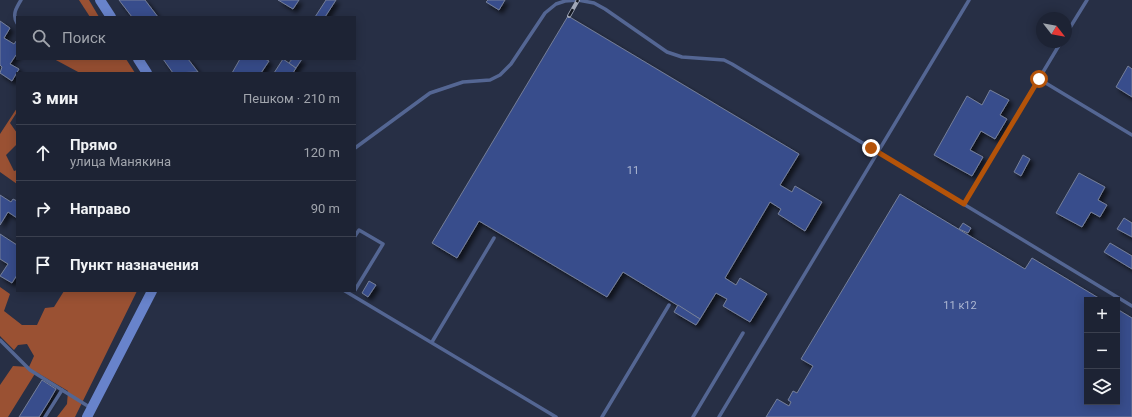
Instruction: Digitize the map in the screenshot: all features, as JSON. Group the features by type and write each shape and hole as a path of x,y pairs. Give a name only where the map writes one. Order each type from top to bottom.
{"main road":[{"path":"100,0 110,16"},
{"path":"139,60 146,72"},
{"path":"90,413 151,292"}],"lane":[{"path":"16,20 14,15 21,0"},
{"path":"356,147 430,93 463,82 490,80 500,75 511,64 545,13 556,4 565,1 578,0 594,3 667,52 682,57 724,60 732,64 1132,306"},
{"path":"719,417 969,0"},
{"path":"1072,24 1087,0"},
{"path":"964,204 1057,48"},
{"path":"1039,79 1132,135"},
{"path":"356,234 359,230 383,244 356,289"},
{"path":"432,342 494,238"},
{"path":"347,292 556,417"},
{"path":"602,417 669,305"},
{"path":"693,417 743,333"},
{"path":"0,340 30,370 62,390 90,413"},
{"path":"45,417 62,390"}],"shaded area":[{"path":"79,0 89,0 98,16 89,16"},
{"path":"56,60 127,60 134,72 78,72"},
{"path":"16,110 16,114 10,123 16,132 16,145 6,155 14,171 16,170 16,183 0,172 0,134"},
{"path":"0,287 10,294 4,311 22,325 37,325 45,308 54,307 63,292 137,292 75,417 57,417 67,404 68,391 36,372 8,417 0,417 0,385 13,366 29,367 34,356 27,344 18,345 14,350 0,336"}],"building":[{"path":"119,0 145,0 157,16 131,16"},
{"path":"278,0 299,0 293,9"},
{"path":"326,0 336,0 326,16 316,16"},
{"path":"488,0 505,0 499,10 486,2"},
{"path":"568,16 799,154 780,185 792,192 795,186 822,202 805,231 778,214 781,209 770,202 725,278 736,285 740,278 767,294 750,322 723,306 727,299 716,293 700,319 623,272 607,297 479,221 457,258 432,243"},
{"path":"0,21 10,28 4,38 14,44 16,41 16,55 10,64 19,69 12,81 0,73 2,67 0,65"},
{"path":"164,60 189,60 198,72 172,72"},
{"path":"239,60 269,61 262,72 233,72"},
{"path":"282,60 296,68 294,72 275,72"},
{"path":"291,60 301,60 296,68 289,63"},
{"path":"1128,66 1132,69 1132,97 1116,87"},
{"path":"990,90 1009,100 1000,115 1007,119 995,139 981,131 970,150 983,157 972,176 934,155 967,96 982,105"},
{"path":"1023,155 1030,159 1021,176 1014,172"},
{"path":"1079,173 1105,187 1098,200 1107,205 1100,217 1091,212 1082,227 1056,213"},
{"path":"900,194 1025,269 1032,258 1097,297 1084,297 1084,405 1120,405 1120,311 1132,318 1132,417 766,417 777,399 789,406 791,402 788,400 793,391 797,393 813,366 801,359"},
{"path":"0,195 11,202 13,199 16,200 16,217 8,212 0,225"},
{"path":"1124,218 1132,223 1132,237 1117,229"},
{"path":"963,223 971,228 968,233 959,229"},
{"path":"0,234 16,244 16,277 12,283 0,276 8,264 0,259"},
{"path":"1110,243 1132,256 1132,269 1104,252"},
{"path":"369,281 376,285 368,297 362,293"},
{"path":"678,305 700,319 696,325 674,312"},
{"path":"42,380 56,389 49,401 39,417 19,417"}],"railway":[{"path":"569,16 578,0"}],"route":[{"path":"871,148 964,204 1039,79"}]}
